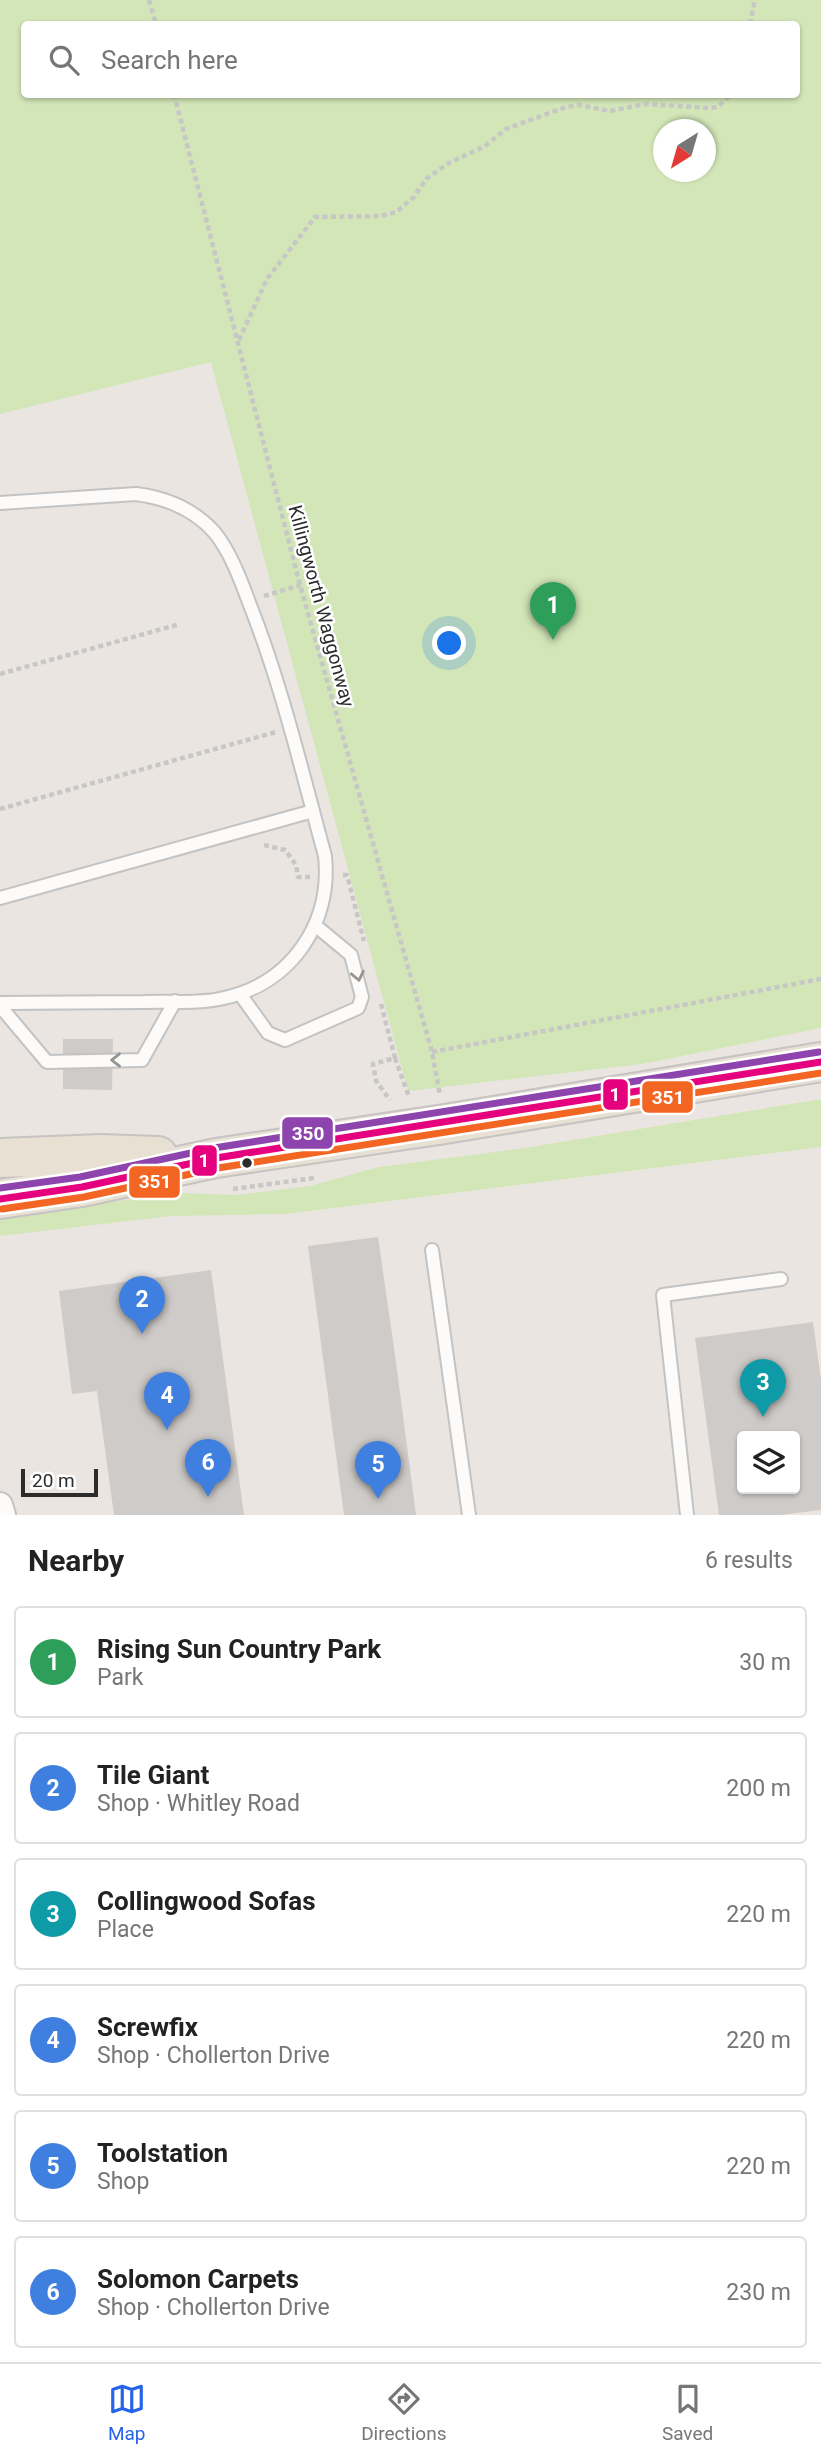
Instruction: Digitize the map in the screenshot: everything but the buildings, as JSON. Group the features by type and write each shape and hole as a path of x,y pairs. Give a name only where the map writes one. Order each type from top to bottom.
{"main road":[{"path":"0,1199 82,1187 216,1158 445,1124 821,1062"},
{"path":"0,1158 102,1154 216,1158"},
{"path":"0,1184 137,1174"}],"street":[{"path":"0,1505 3,1515"}],"lane":[{"path":"0,503 136,494 174,502 195,514 215,534 244,588 263,637 313,811 327,876 326,893 316,926 286,966 261,985 240,994 206,1001 0,1005"},
{"path":"0,898 313,811"},
{"path":"240,994 268,1034 285,1040 358,1008 362,997 351,955 316,926"},
{"path":"0,1005 47,1062 142,1060 174,1001"},
{"path":"432,1250 469,1515"},
{"path":"687,1515 663,1295 781,1279"}],"path":[{"path":"149,0 155,21"},
{"path":"751,21 755,0"},
{"name":"Killingworth Waggonway","path":"175,98 300,584 432,1052 445,1124"},
{"path":"239,341 267,279 315,217 382,216 396,212 414,197 426,179 449,163 485,146 506,129 566,107 579,105 610,111 646,104 709,108 718,107 727,98"},
{"path":"0,674 180,624"},
{"path":"0,809 276,732 274,724 288,721"},
{"path":"258,845 285,850 296,865 298,877 347,875 367,954"},
{"path":"432,1052 821,979"},
{"path":"378,993 411,1105"},
{"path":"382,1108 395,1107 382,1091 373,1072 373,1064 395,1058"}],"green space":[{"path":"0,0 821,0 821,1028 642,1064 408,1091 211,362 0,414"},
{"path":"821,1099 821,1147 286,1214 171,1216 0,1236 0,1216 181,1193 238,1195 310,1186 379,1167 525,1148"}],"transit line":[{"name":"350","path":"0,1188 80,1177 214,1148 819,1052"},
{"name":"1","path":"0,1199 82,1187 216,1158 821,1062"},
{"name":"351","path":"2,1209 84,1197 218,1168 821,1073"}],"place":[{"name":"Rising Sun Country Park","path":"553,640"},
{"name":"Tile Giant","path":"142,1334"},
{"name":"Collingwood Sofas","path":"763,1417"},
{"name":"Screwfix","path":"167,1430"},
{"name":"Solomon Carpets","path":"208,1497"},
{"name":"Toolstation","path":"378,1499"}]}
